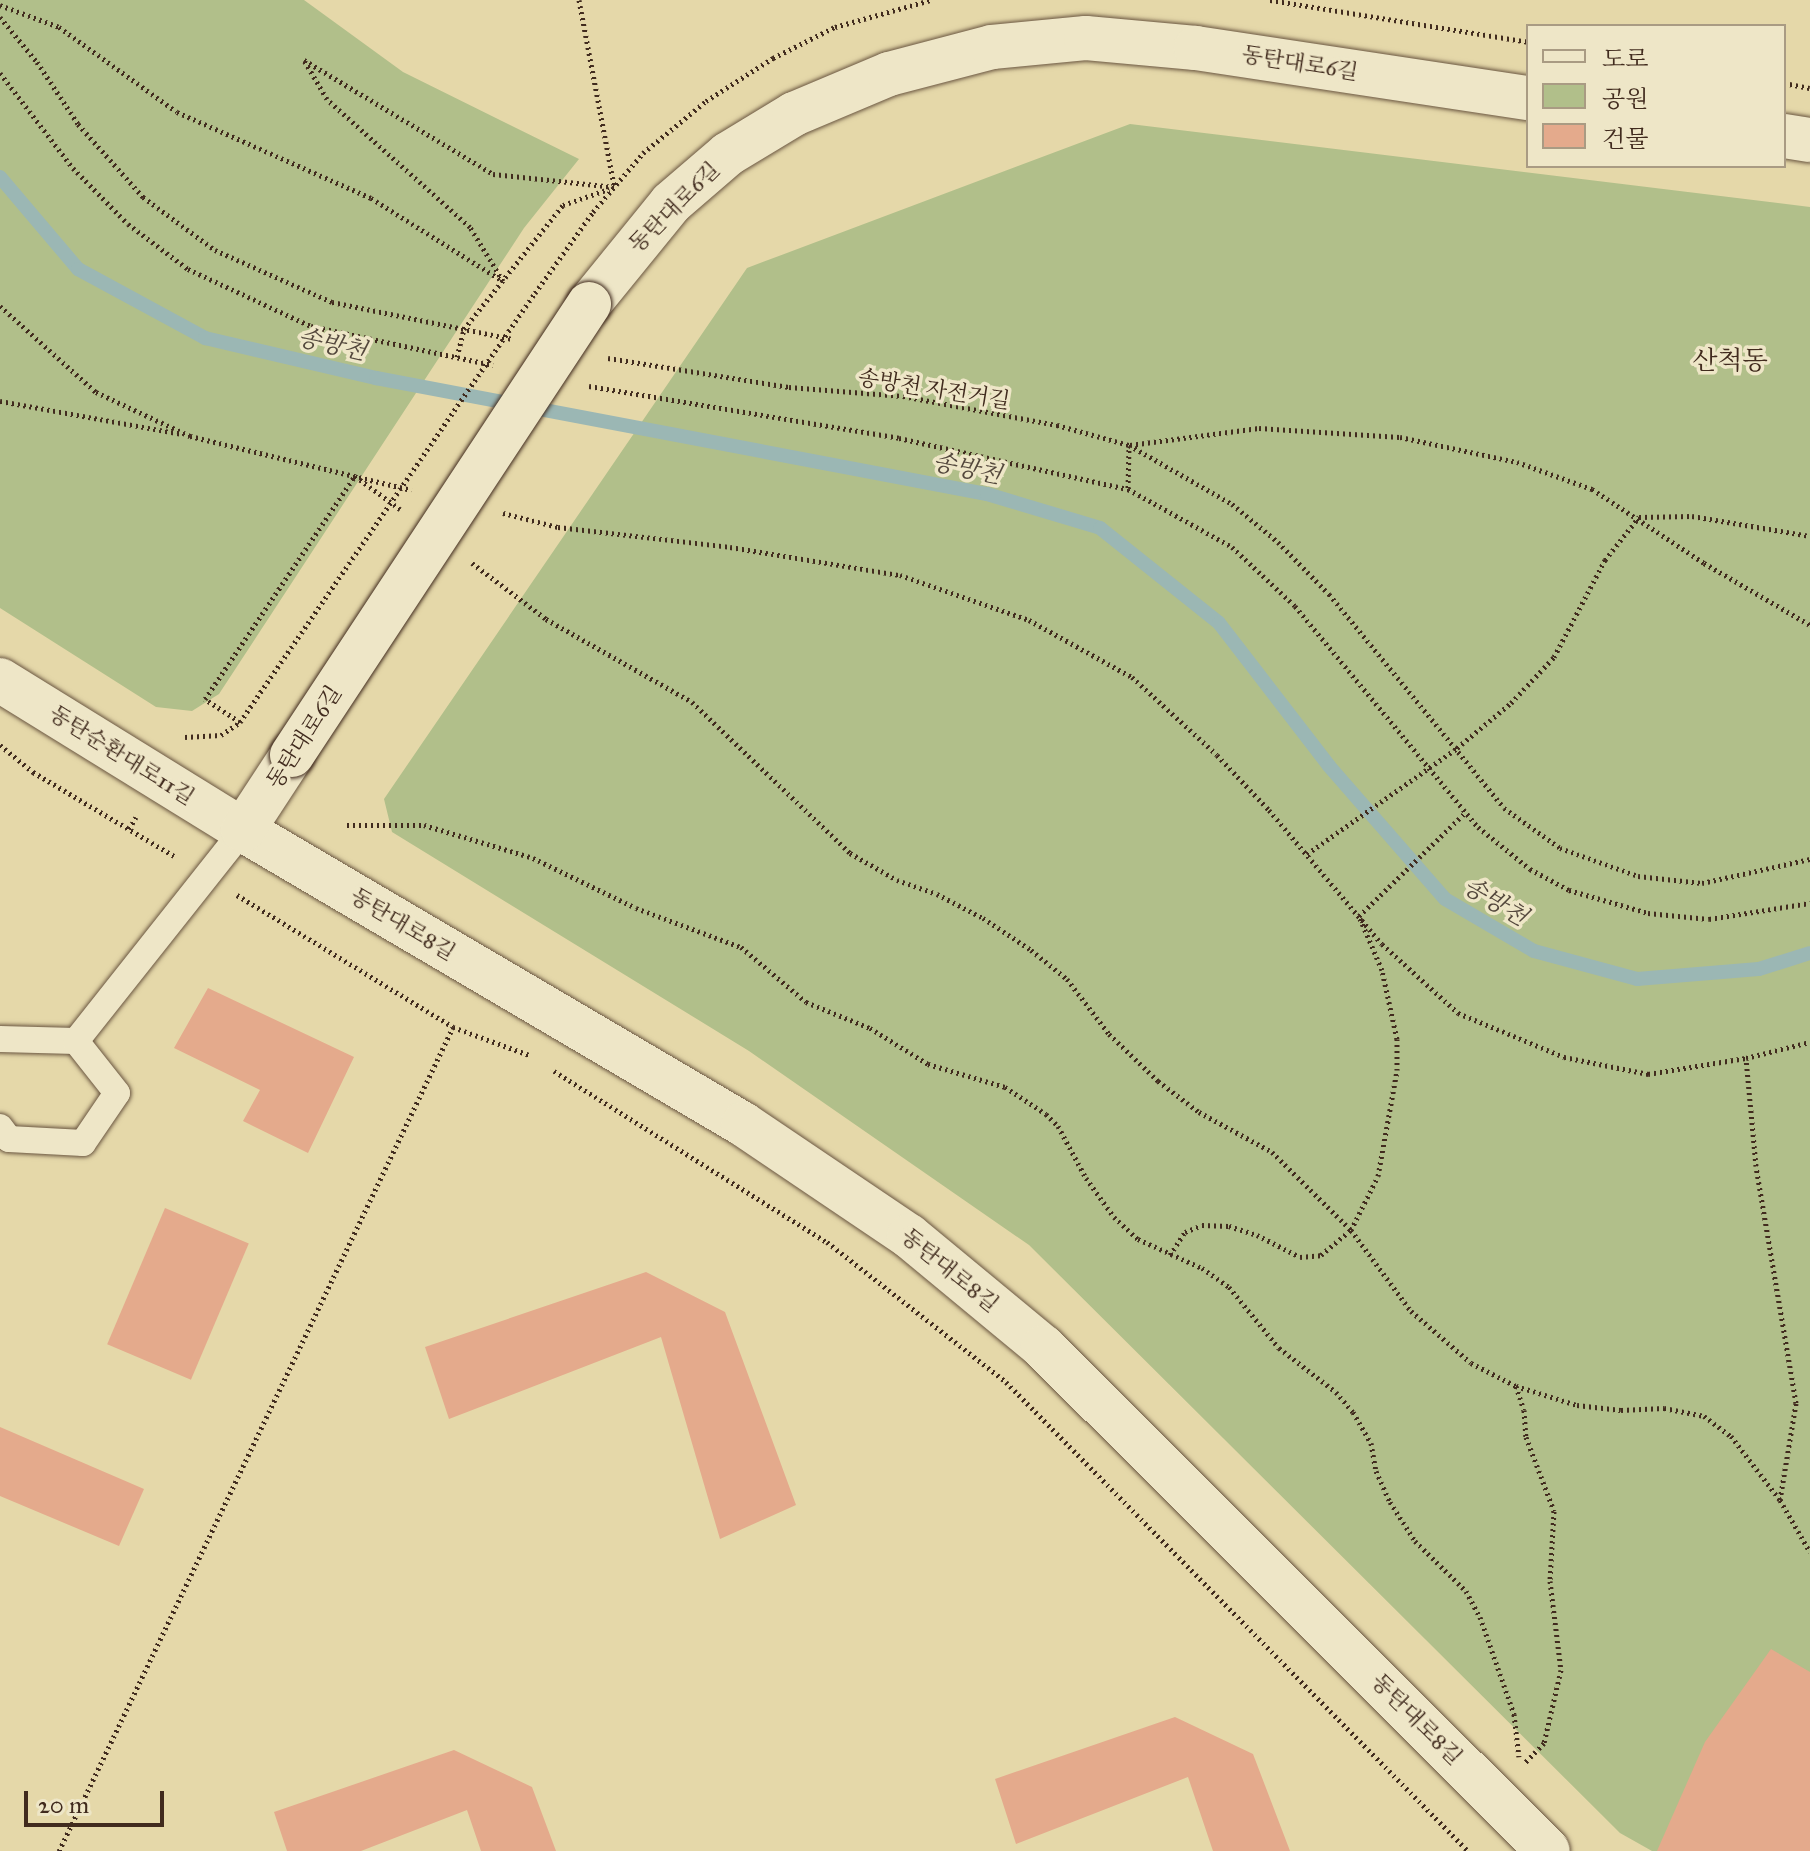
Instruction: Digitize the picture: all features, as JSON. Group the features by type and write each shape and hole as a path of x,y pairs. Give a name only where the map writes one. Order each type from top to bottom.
{"street":[{"name":"동탄대로6길","path":"243,830 589,304 671,203 728,154 794,114 889,74 992,47 1086,38 1196,48 1526,98"},
{"path":"1786,136 1810,140"},
{"name":"동탄순환대로11길","path":"0,680 243,830"},
{"name":"동탄대로8길","path":"243,830 743,1124 909,1236 1043,1347 1548,1851"}],"lane":[{"path":"76,1041 243,830"},
{"path":"0,1039 76,1041"},
{"path":"3,1140 83,1143 117,1093 76,1041"}],"path":[{"path":"579,0 614,187"},
{"path":"1270,0 1526,42"},
{"path":"0,5 59,27 177,112 371,198 503,281"},
{"path":"0,17 37,62 78,124 143,197 215,250 332,302 525,342"},
{"path":"503,281 470,227 327,99 304,60 493,174 614,187"},
{"path":"0,73 73,168 128,224 188,269 311,326 503,367"},
{"path":"1786,83 1810,88"},
{"path":"457,357 464,329 563,205 614,187"},
{"path":"185,737 221,735 240,722 535,293"},
{"path":"0,306 96,392 190,436"},
{"name":"송방천 자전거길","path":"602,357 789,387 903,396 1057,425 1129,445 1232,504 1278,542 1329,594 1504,808 1560,848 1638,876 1702,883 1810,859"},
{"path":"581,384 644,398 899,438 1128,489 1232,547 1284,596 1465,813 1530,869 1569,890 1648,913 1709,919 1810,903"},
{"path":"0,401 190,436 413,491"},
{"path":"1128,489 1129,445 1259,428 1400,437 1517,462 1592,489 1639,517 1704,563 1810,625"},
{"path":"240,722 205,699 355,476"},
{"path":"355,476 406,514"},
{"path":"500,512 558,527 730,547 900,575 1029,620 1132,677 1217,755 1307,854 1382,944 1458,1013 1564,1057 1648,1074 1746,1058 1810,1042"},
{"path":"1639,517 1692,516 1810,536"},
{"path":"1307,854 1457,748 1511,703 1554,657 1605,560 1639,517"},
{"path":"470,562 546,619 692,702 850,853 897,880 937,894 983,918 1031,950 1067,979 1109,1034 1158,1081 1199,1112 1272,1152 1351,1230 1411,1311 1471,1363 1516,1386 1577,1405 1621,1410 1664,1408 1704,1416 1731,1436 1780,1500 1810,1552"},
{"path":"0,745 33,772 453,1027 529,1055 827,1242 1006,1382 1468,1851"},
{"path":"1359,916 1465,813"},
{"path":"347,825 424,825 533,858 636,908 741,947 806,1002 888,1037 928,1064 984,1079 1025,1098 1058,1126 1086,1178 1114,1217 1138,1239 1202,1268 1229,1287 1279,1348 1336,1392 1353,1412 1371,1443 1376,1471 1390,1502 1415,1541 1466,1591 1480,1617 1514,1714 1521,1768 1544,1743 1561,1670 1550,1581 1554,1511 1526,1437 1524,1410 1516,1386"},
{"path":"1170,1255 1185,1232 1202,1225 1229,1226 1257,1235 1300,1257 1321,1255 1351,1230 1378,1176 1397,1070 1397,1039 1382,970 1359,916"},
{"path":"59,1851 453,1027"},
{"path":"1746,1058 1756,1166 1796,1403 1780,1500"}],"green space":[{"path":"0,0 304,0 403,72 579,159 524,228 219,694 192,711 156,707 0,608"},
{"path":"1130,124 1810,207 1810,1851 1652,1851 1620,1833 1029,1245 749,1051 392,832 384,799 747,268"}],"building":[{"path":"208,988 354,1057 308,1153 243,1121 260,1090 174,1048"},
{"path":"165,1208 249,1244 191,1380 107,1344"},
{"path":"646,1272 725,1312 796,1505 720,1539 661,1337 449,1419 425,1347"},
{"path":"0,1427 144,1489 119,1546 0,1496"},
{"path":"1771,1649 1810,1672 1810,1851 1657,1851 1705,1742"},
{"path":"1175,1717 1253,1754 1290,1851 1213,1851 1188,1777 1016,1844 995,1779"},
{"path":"454,1750 532,1787 556,1851 481,1851 467,1810 361,1851 287,1851 274,1812"}],"waterway":[{"name":"송방천","path":"0,177 78,269 205,338 376,378 987,494 1100,528 1219,623 1329,766 1445,899 1534,951 1637,979 1759,969 1810,953"}],"district":[{"name":"산척동","path":"1730,361"}]}
